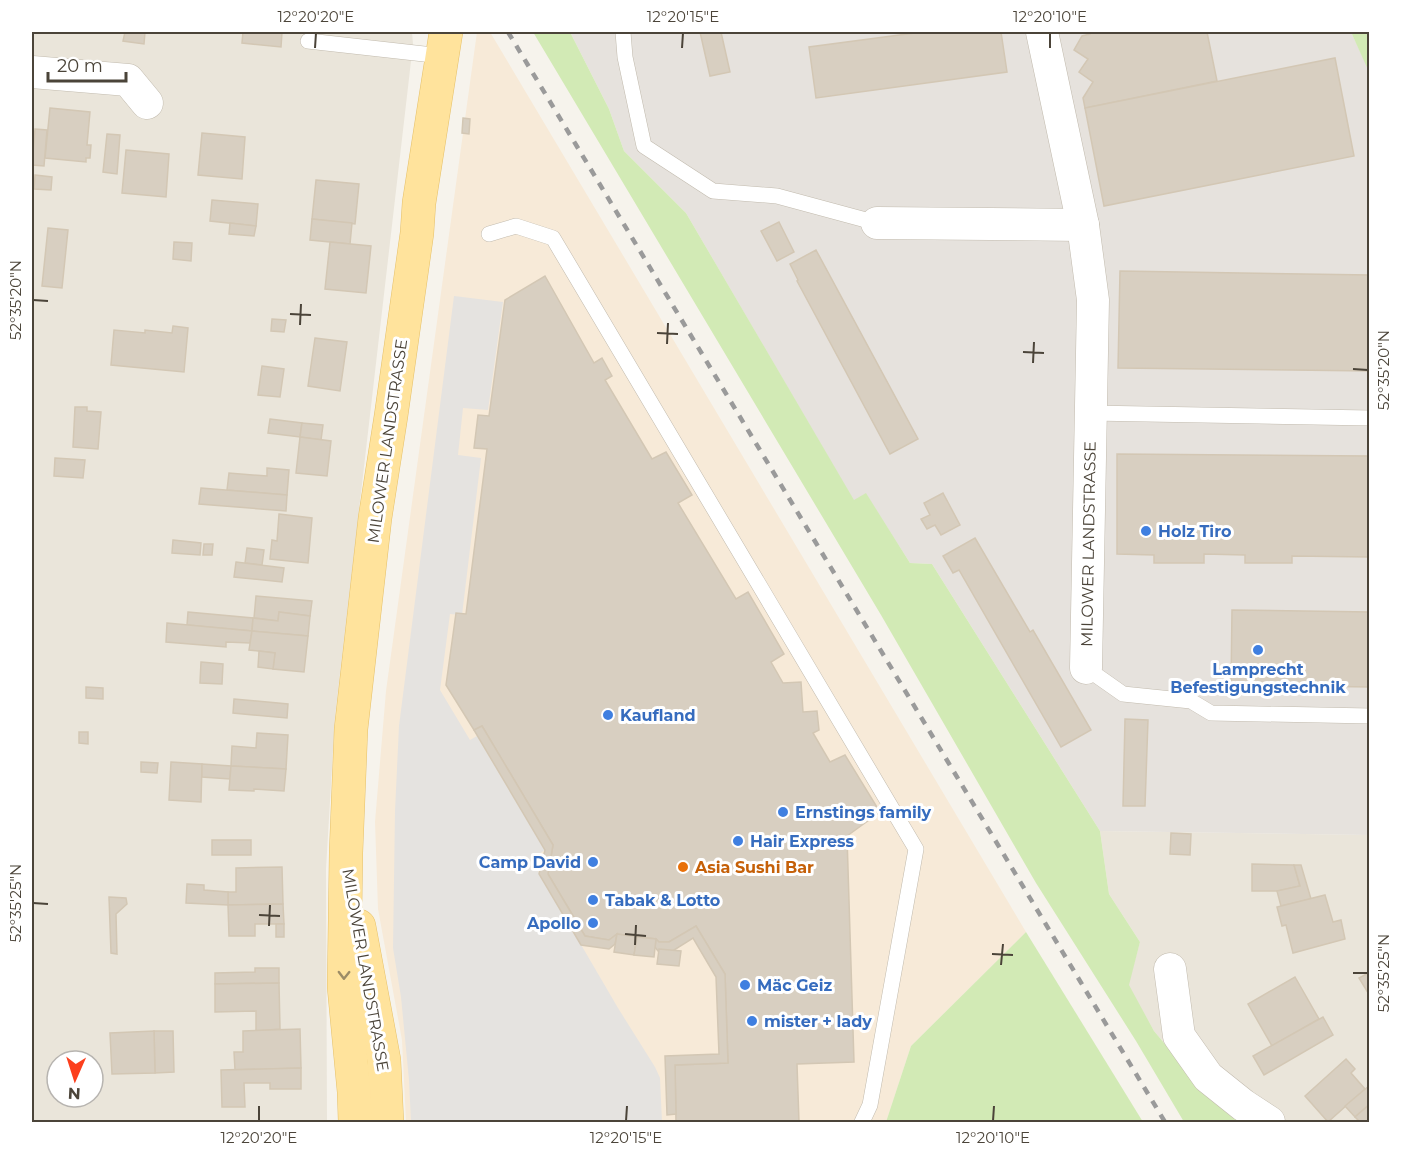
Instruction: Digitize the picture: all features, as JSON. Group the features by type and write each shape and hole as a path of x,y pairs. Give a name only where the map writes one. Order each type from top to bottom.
{"main road":[{"name":"MILOWER LANDSTRASSE","path":"356,1122 344,987 351,729 375,518 417,233 419,203 444,44"},
{"name":"MILOWER LANDSTRASSE","path":"346,853 384,1060 387,1122"}],"street":[{"name":"MILOWER LANDSTRASSE","path":"1042,32 1083,225 1093,300 1086,668"},
{"path":"32,72 128,80 147,103"},
{"path":"877,223 1083,225"},
{"path":"1170,969 1179,1036 1208,1077 1269,1122"}],"lane":[{"path":"623,32 625,57 644,146 713,191 777,196 877,223"},
{"path":"308,41 444,44"},
{"path":"489,234 516,226 553,238 916,849 870,1105 862,1122"},
{"path":"1090,414 1370,418"},
{"name":"MILOWER LANDSTRASSE","path":"1086,668 1123,694 1191,701 1212,712 1370,716"}],"shaded area":[{"path":"32,32 412,32 413,44 335,717 326,869 327,1122 32,1122"},
{"path":"477,32 490,32 1026,932 911,1046 886,1122 406,1122 402,1040 378,909 375,822 386,691"},
{"path":"570,32 1351,32 1370,72 1369,835 1100,831 932,564 910,563 866,494 854,501 686,213 624,151 609,109"},
{"path":"454,296 503,302 488,410 463,408 458,455 481,458 462,615 450,614 440,690 470,740 477,736 545,850 531,859 655,1067 660,1078 662,1122 411,1122 401,997 393,948 399,726"},
{"path":"1100,831 1369,835 1369,1122 1252,1122 1196,1081 1154,1031 1128,985 1140,942 1109,894"}],"green space":[{"path":"533,32 570,32 609,109 624,151 686,213 854,500 866,493 910,563 932,564 1100,831 1109,894 1140,942 1129,985 1154,1031 1196,1081 1252,1122 1184,1122 1136,1041 1036,883 881,615"},
{"path":"1351,32 1367,32 1369,72"},
{"path":"1026,932 1143,1122 886,1122 911,1046"}],"building":[{"path":"125,32 145,32 144,44 123,41"},
{"path":"243,32 282,32 281,47 242,43"},
{"path":"700,32 721,32 730,72 710,76"},
{"path":"922,32 1001,32 1007,72 816,98 809,47"},
{"path":"1089,32 1207,32 1217,81 1085,108 1083,98 1093,82 1079,72 1088,59 1074,50 1082,36 1090,34"},
{"path":"1335,58 1354,156 1104,206 1085,108"},
{"path":"50,108 90,112 87,145 91,145 90,158 86,158 86,162 45,158"},
{"path":"463,118 470,119 469,134 462,133"},
{"path":"35,129 47,130 44,166 32,165"},
{"path":"202,133 245,137 242,179 198,175"},
{"path":"107,134 120,135 117,174 103,172"},
{"path":"126,150 169,154 166,197 122,193"},
{"path":"35,175 52,177 51,190 34,189"},
{"path":"316,180 359,184 355,224 312,219"},
{"path":"212,200 258,204 256,226 210,221"},
{"path":"312,219 352,223 350,244 310,240"},
{"path":"779,222 794,252 777,261 761,231"},
{"path":"230,223 256,226 254,236 229,234"},
{"path":"48,228 68,230 62,288 42,286"},
{"path":"174,242 192,243 191,261 173,259"},
{"path":"330,242 371,246 366,293 325,289"},
{"path":"816,250 918,439 890,454 790,264"},
{"path":"1120,271 1370,275 1370,371 1118,368"},
{"path":"545,276 594,363 602,358 612,376 605,380 652,459 666,452 692,495 678,503 736,599 748,592 784,654 771,662 783,683 801,682 803,712 817,711 819,730 813,733 830,762 845,755 880,812 847,836 854,1062 797,1064 799,1122 676,1122 675,1065 728,1063 725,974 696,926 669,942 617,934 609,940 585,936 548,874 553,845 482,726 474,730 446,685 456,613 466,614 487,449 474,448 478,415 489,416 505,300"},
{"path":"272,319 286,320 284,332 271,331"},
{"path":"173,326 188,328 184,372 111,365 114,330 172,333"},
{"path":"315,338 347,342 340,391 308,386"},
{"path":"262,366 284,369 280,397 258,395"},
{"path":"75,407 87,407 87,411 101,412 98,449 73,447"},
{"path":"270,419 302,423 300,437 268,433"},
{"path":"302,423 323,425 321,440 300,437"},
{"path":"300,437 331,441 327,476 296,473"},
{"path":"1117,454 1370,456 1370,557 1292,556 1292,563 1245,563 1245,555 1204,554 1204,563 1154,563 1154,555 1117,554"},
{"path":"55,458 85,460 83,478 54,476"},
{"path":"267,468 289,470 287,495 227,490 229,473 267,476"},
{"path":"201,488 287,495 286,511 199,504"},
{"path":"943,493 960,525 941,535 935,525 927,529 921,519 930,515 924,503"},
{"path":"279,514 312,518 308,563 270,559 272,540 277,541"},
{"path":"975,538 1030,632 1033,630 1091,730 1061,747 959,570 953,573 943,556"},
{"path":"173,540 201,543 200,555 172,553"},
{"path":"204,544 213,544 212,555 203,555"},
{"path":"247,548 264,550 262,565 245,563"},
{"path":"236,562 284,568 282,582 234,577"},
{"path":"256,596 312,601 310,616 279,612 278,621 254,618"},
{"path":"1232,610 1370,612 1370,687 1231,685"},
{"path":"188,612 253,618 252,631 187,625"},
{"path":"279,612 310,616 308,636 252,631 253,618 278,621"},
{"path":"167,623 252,631 250,643 226,642 226,647 166,642"},
{"path":"252,631 308,636 304,672 273,669 275,653 249,650"},
{"path":"259,651 275,653 273,669 258,667"},
{"path":"201,662 223,664 222,684 200,683"},
{"path":"86,687 103,688 103,699 86,698"},
{"path":"234,699 288,704 287,718 233,713"},
{"path":"1125,719 1148,720 1145,806 1123,806"},
{"path":"482,726 553,845 548,874 585,936 609,940 617,934 615,944 609,949 581,945 539,874 545,850 474,730"},
{"path":"79,732 88,732 88,744 79,743"},
{"path":"257,733 288,735 286,769 231,766 232,746 256,748"},
{"path":"141,762 158,763 157,773 141,772"},
{"path":"171,762 202,764 201,802 169,800"},
{"path":"202,764 231,766 230,779 202,777"},
{"path":"231,766 286,769 284,791 229,790"},
{"path":"1171,833 1191,834 1190,855 1170,854"},
{"path":"212,840 251,840 251,855 212,855"},
{"path":"1252,864 1294,865 1300,886 1277,891 1252,891"},
{"path":"1294,865 1301,865 1311,899 1281,906 1277,891 1300,886"},
{"path":"282,867 283,904 228,905 228,892 236,892 236,868"},
{"path":"187,884 204,885 204,890 228,892 228,905 186,903"},
{"path":"1325,895 1333,922 1341,920 1345,939 1293,953 1286,925 1282,926 1277,907"},
{"path":"109,897 126,898 127,904 116,914 117,954 111,953"},
{"path":"283,904 284,924 255,924 255,936 229,936 228,905"},
{"path":"276,924 284,924 284,937 276,937"},
{"path":"696,926 725,974 728,1063 675,1065 676,1114 667,1115 665,1056 719,1054 716,977 693,938 671,952 658,951 655,947 656,939 659,942 669,942"},
{"path":"617,934 637,937 634,955 614,952"},
{"path":"637,937 656,939 654,957 634,955"},
{"path":"659,949 681,951 679,966 657,964"},
{"path":"255,968 279,968 279,983 215,984 215,973 255,972"},
{"path":"1370,972 1370,996 1359,978"},
{"path":"1295,977 1319,1019 1272,1046 1248,1004"},
{"path":"279,983 280,1029 256,1031 256,1011 215,1012 215,984"},
{"path":"1323,1017 1333,1035 1264,1075 1253,1056"},
{"path":"300,1029 301,1068 235,1070 234,1052 243,1052 243,1031"},
{"path":"154,1031 173,1031 174,1072 155,1073"},
{"path":"154,1031 155,1073 112,1074 110,1033"},
{"path":"1346,1059 1355,1069 1351,1073 1365,1089 1328,1122 1305,1096"},
{"path":"301,1068 301,1089 270,1089 270,1083 244,1083 245,1107 222,1107 221,1070"},
{"path":"1370,1085 1370,1104 1355,1117 1345,1106"},
{"path":"1370,1104 1370,1122 1360,1122 1355,1117"}],"railway":[{"path":"508,32 1165,1122"}],"place":[{"name":"Holz Tiro","path":"1146,531"},
{"name":"Lamprecht Befestigungstechnik","path":"1258,650"},
{"name":"Kaufland","path":"608,715"},
{"name":"Ernstings family","path":"783,812"},
{"name":"Hair Express","path":"738,841"},
{"name":"Camp David","path":"593,862"},
{"name":"Asia Sushi Bar","path":"683,867"},
{"name":"Tabak & Lotto","path":"593,900"},
{"name":"Apollo","path":"593,923"},
{"name":"Mäc Geiz","path":"745,985"},
{"name":"mister + lady","path":"752,1021"}]}
